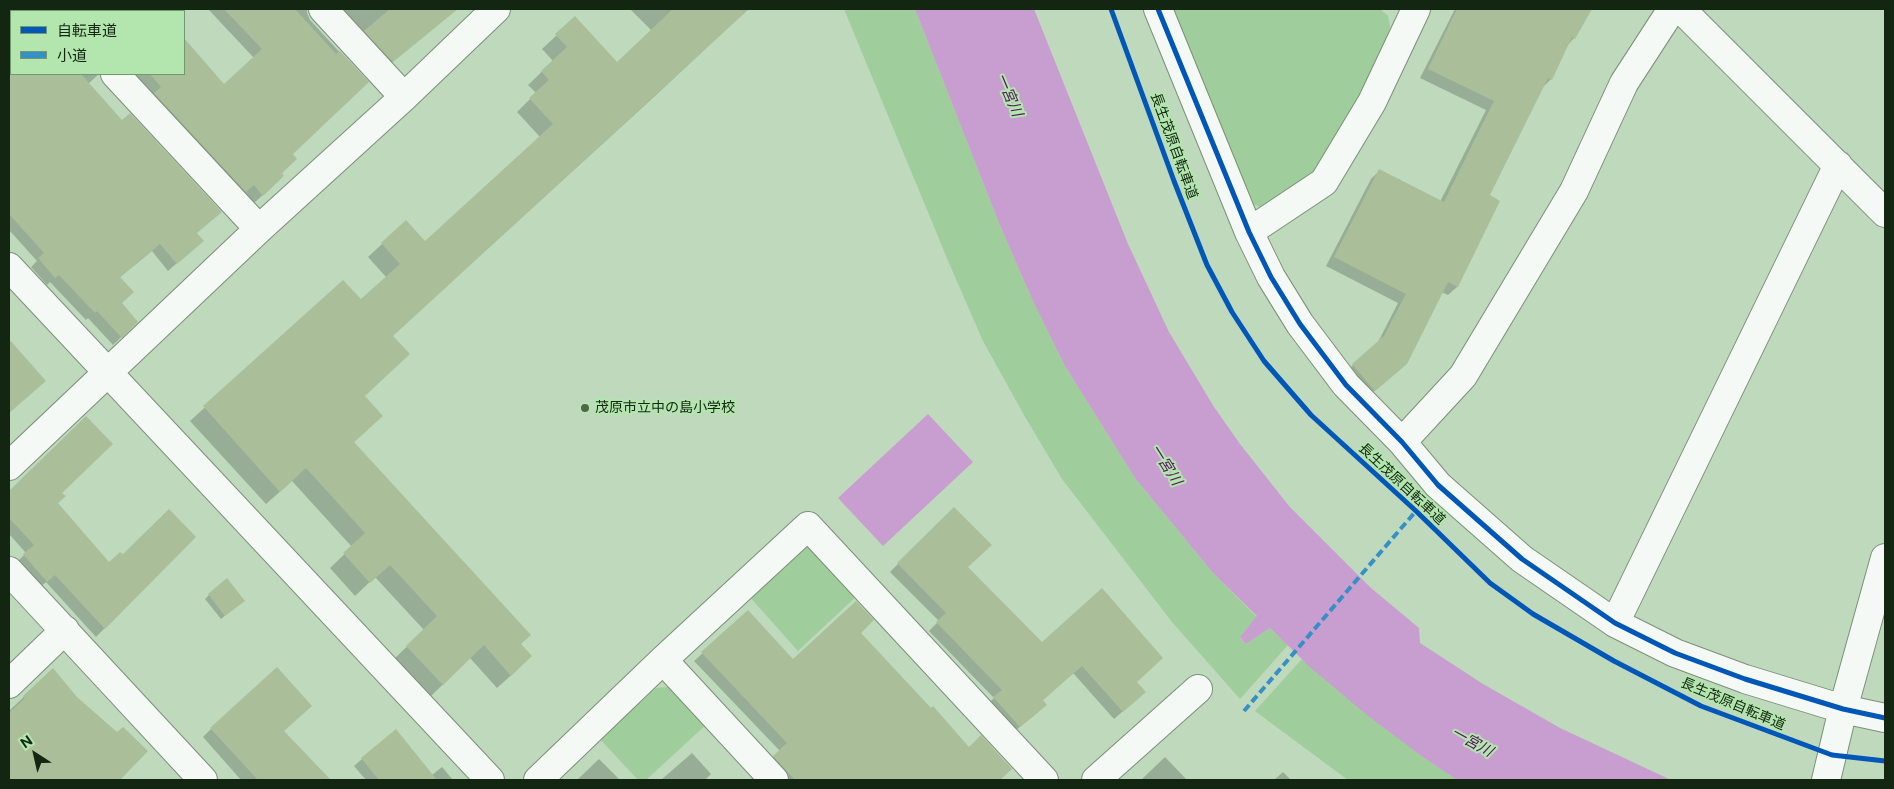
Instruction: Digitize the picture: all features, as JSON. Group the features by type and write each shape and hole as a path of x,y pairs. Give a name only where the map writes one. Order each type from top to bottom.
{"street":[{"path":"323,9 404,97"},
{"path":"9,466 259,229 404,97 496,9"},
{"path":"1158,9 1249,232 1271,277 1300,324 1346,385 1402,442 1438,485 1522,559 1615,623 1675,652 1736,676 1843,709 1885,718"},
{"path":"1402,442 1463,376 1574,191 1624,83 1672,9"},
{"path":"1681,9 1885,213"},
{"path":"1249,232 1324,182 1372,102 1409,12"},
{"path":"116,75 259,229"},
{"path":"1615,623 1838,165"},
{"path":"9,267 490,780"},
{"path":"538,780 663,660 808,526 1044,780"},
{"path":"1829,767 1885,558"},
{"path":"9,571 66,630 200,779"},
{"path":"9,684 66,630"},
{"path":"663,660 774,780"},
{"path":"1096,780 1198,688"}],"green space":[{"path":"844,9 915,9 999,223 1032,299 1065,366 1135,478 1213,573 1257,617 1240,637 1246,644 1270,628 1288,645 1240,699 1172,622 1062,479 1024,415 983,341"},
{"path":"1170,9 1380,9 1388,16 1389,36 1336,141 1319,168 1303,182 1260,207 1249,202"},
{"path":"803,546 821,548 861,592 798,651 749,596"},
{"path":"1302,659 1427,760 1457,780 1348,780 1255,711"},
{"path":"677,686 709,722 646,780 638,780 600,739 656,688"}],"water":[{"name":"一宮川","path":"915,9 1034,9 1128,244 1169,332 1214,407 1240,444 1289,506 1371,588 1419,628 1420,643 1483,684 1560,728 1671,780 1457,780 1367,715 1311,668 1270,628 1246,644 1240,637 1257,616 1213,573 1135,478 1065,366 1032,299 999,223"},
{"path":"928,414 973,462 883,546 838,498"}],"building":[{"path":"224,9 295,9 336,54 340,51 369,82 293,154 297,159 282,173 284,176 263,196 254,185 246,192 154,93 161,87 151,75 185,75 185,39 224,84 262,49"},
{"path":"390,9 458,9 393,62 364,31"},
{"path":"673,9 749,9 393,336 410,354 365,396 383,416 354,442 531,635 521,644 532,656 511,676 484,645 443,685 406,646 437,616 390,565 370,583 343,553 365,533 306,468 280,492 203,406 343,280 361,299 400,264 381,243 406,220 425,241 553,124 529,98 549,80 541,71 567,47 555,34 575,16 617,62"},
{"path":"1457,9 1592,9 1575,39 1572,37 1552,80 1548,78 1490,195 1500,201 1458,287 1448,282 1407,364 1375,391 1352,364 1384,336 1406,294 1334,257 1379,169 1444,202 1494,101 1428,69"},
{"path":"9,74 82,75 122,120 130,113 222,212 197,233 204,241 177,264 160,244 120,277 134,292 122,303 138,322 122,338 59,275 55,278 38,258 44,253 9,214"},
{"path":"9,339 46,381 9,413"},
{"path":"86,416 113,444 62,493 66,496 58,503 109,562 120,552 123,554 169,509 196,537 105,629 55,575 47,582 23,554 34,545 9,518 9,491"},
{"path":"954,507 992,545 968,567 1042,642 1102,588 1163,658 1137,682 1146,692 1123,712 1082,666 1043,700 1047,705 1020,727 993,697 1002,690 936,622 946,613 897,563"},
{"path":"227,578 245,601 225,616 208,594"},
{"path":"856,601 874,620 861,633 931,708 933,706 969,747 981,735 1012,769 1000,780 795,780 773,756 787,743 701,652 748,610 793,659"},
{"path":"277,667 312,706 284,731 331,780 258,780 210,728"},
{"path":"53,668 77,697 117,732 123,727 148,751 120,780 9,780 9,713 25,698 23,696"},
{"path":"396,729 437,780 379,780 361,758"}],"marked path":[{"path":"1244,711 1416,511"}],"cycle path":[{"name":"長生茂原自転車道","path":"1111,9 1207,265 1232,312 1264,361 1311,415 1416,511 1490,583 1533,614 1614,661 1701,706 1832,755 1885,761"},
{"path":"1158,9 1249,232 1271,277 1300,324 1346,385 1402,442 1438,485 1522,559 1615,623 1675,653 1745,679 1843,709 1885,718"}],"place":[{"name":"茂原市立中の島小学校","path":"585,408"}]}
